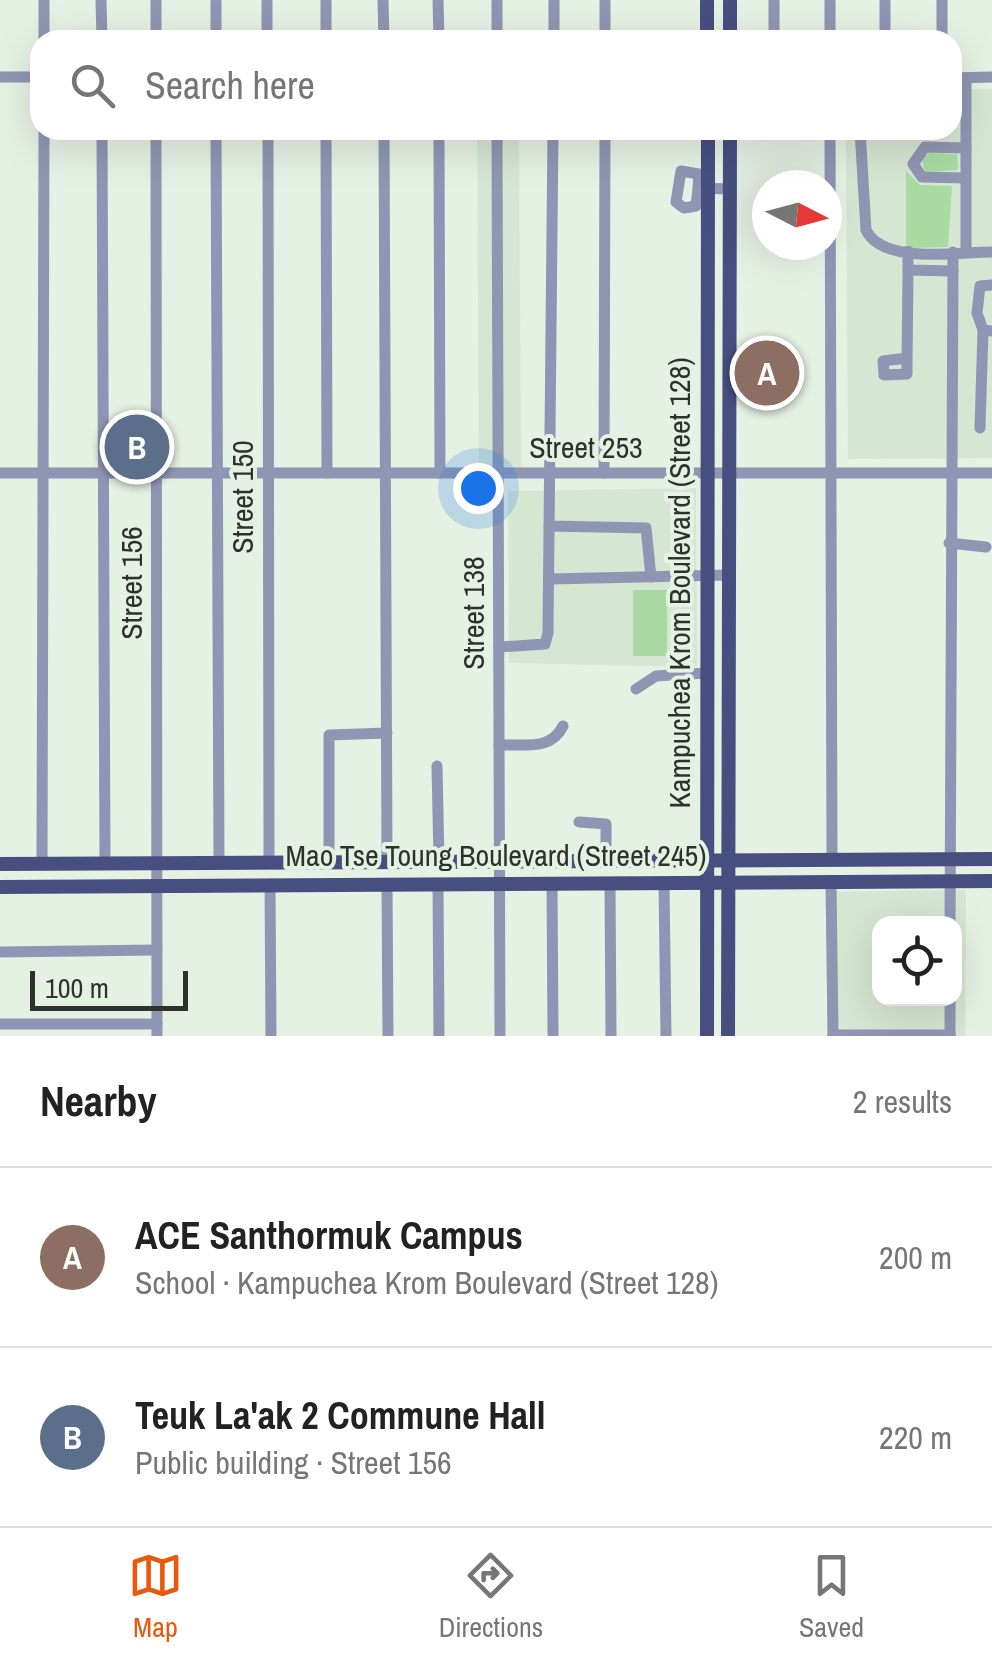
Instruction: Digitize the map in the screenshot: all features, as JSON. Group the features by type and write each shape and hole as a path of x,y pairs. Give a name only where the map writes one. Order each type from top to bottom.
{"main road":[{"path":"707,0 707,30"},
{"path":"730,0 730,30"},
{"name":"Kampuchea Krom Boulevard (Street 128)","path":"706,1036 703,188 707,140"},
{"name":"Kampuchea Krom Boulevard (Street 128)","path":"728,1036 730,140"},
{"name":"Mao Tse Toung Boulevard (Street 245)","path":"0,864 992,860"},
{"name":"Mao Tse Toung Boulevard (Street 245)","path":"0,886 992,881"}],"street":[{"path":"44,0 44,30"},
{"path":"102,0 102,30"},
{"path":"156,0 156,30"},
{"path":"216,0 216,30"},
{"path":"268,0 268,30"},
{"path":"326,0 326,30"},
{"path":"384,0 384,30"},
{"path":"438,0 438,30"},
{"path":"497,0 497,30"},
{"path":"554,0 554,30"},
{"path":"605,0 605,30"},
{"path":"774,0 774,30"},
{"path":"830,0 830,30"},
{"path":"884,30 885,0"},
{"path":"942,0 942,30"},
{"path":"0,77 30,77"},
{"path":"962,78 992,78"},
{"path":"950,916 948,472 953,270 959,252 966,178 966,78"},
{"path":"42,864 44,140"},
{"path":"102,140 105,864"},
{"name":"Street 156","path":"156,140 157,1030"},
{"path":"216,140 219,863"},
{"name":"Street 150","path":"268,140 269,863"},
{"path":"326,140 327,473"},
{"path":"384,140 387,862"},
{"path":"439,140 440,472"},
{"name":"Street 138","path":"497,140 500,1036"},
{"path":"499,647 545,644 550,579 553,140"},
{"path":"604,473 605,140"},
{"path":"830,140 832,860"},
{"path":"861,140 866,230 878,247 992,252"},
{"path":"966,148 925,147 913,164 922,177 966,178"},
{"path":"703,188 729,189"},
{"path":"907,358 908,251"},
{"path":"908,270 953,270"},
{"path":"980,428 988,330 977,314 978,293 980,286 992,286"},
{"name":"Street 253","path":"0,473 992,472"},
{"path":"548,526 646,528 651,577"},
{"path":"949,543 986,547"},
{"path":"550,579 728,575"},
{"path":"636,689 656,676 707,673"},
{"path":"499,745 547,744 558,737 563,726"},
{"path":"329,863 329,735 387,733"},
{"path":"437,766 439,862"},
{"path":"579,822 606,824 606,861"},
{"path":"831,882 833,1035 950,1035 950,1006"},
{"path":"552,883 552,1036"},
{"path":"610,883 610,1036"},
{"path":"664,883 666,1036"},
{"path":"270,884 271,1036"},
{"path":"388,884 388,1036"},
{"path":"438,884 438,1036"},
{"path":"0,952 157,950"},
{"path":"0,1024 47,1030 157,1030"}],"shaded area":[{"path":"962,89 992,89 992,458 848,459 846,140 962,140"},
{"path":"477,140 519,140 521,470 479,471"},
{"path":"696,488 697,667 509,663 508,491"},
{"path":"966,890 965,1036 828,1036 826,892"}],"green space":[{"path":"930,153 957,154 958,170 925,172 922,159"},
{"path":"906,171 920,185 952,186 948,247 911,248 906,243"},
{"path":"633,590 667,590 667,656 633,656"}],"place":[{"name":"ACE Santhormuk Campus","path":"767,373"},
{"name":"Teuk La'ak 2 Commune Hall","path":"137,447"}]}
